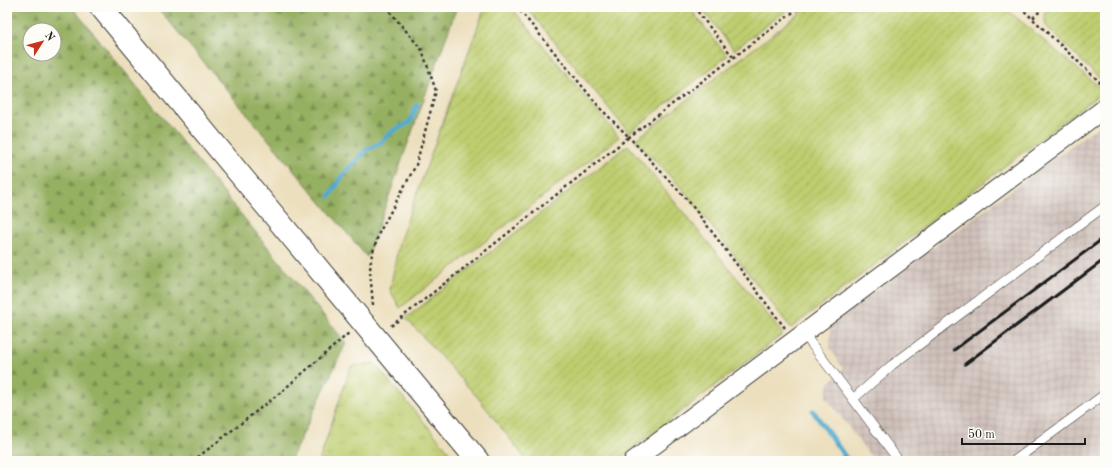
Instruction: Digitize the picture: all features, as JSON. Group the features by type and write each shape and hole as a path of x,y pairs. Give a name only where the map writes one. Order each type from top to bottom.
{"main road":[{"path":"101,7 478,461"}],"street":[{"path":"633,461 1105,108"}],"lane":[{"path":"853,398 892,365 1105,206"},
{"path":"800,337 853,398 899,461"},
{"path":"1014,461 1105,394"},
{"path":"890,449 890,461"}],"path":[{"path":"193,461 281,392 374,311 370,271 371,258 379,233 416,165 436,91 422,50 386,7"},
{"path":"517,7 601,109 690,203 800,337"},
{"path":"694,7 733,57"},
{"path":"376,338 629,137 800,7"},
{"path":"1020,7 1105,87"},
{"path":"1033,18 1044,7"}],"shaded area":[{"path":"1105,121 1105,461 874,461 826,397 829,383 843,369 830,348 830,324"}],"green space":[{"path":"7,7 72,7 346,343 290,461 7,461"},
{"path":"157,7 457,7 367,257"},
{"path":"485,7 511,7 619,137 400,308 390,290 399,242"},
{"path":"526,7 689,7 727,56 629,133"},
{"path":"701,7 791,7 734,50"},
{"path":"808,7 1004,7 1104,91 791,328 684,191 635,140"},
{"path":"1052,7 1105,7 1105,84 1046,26 1044,13"},
{"path":"628,145 783,334 616,461 527,461 479,399 406,318"},
{"path":"374,363 457,461 319,461 351,366"}],"waterway":[{"path":"330,196 343,175 366,150 379,144 393,131 410,122 417,105"},
{"path":"813,411 848,461"}],"railway":[{"path":"954,350 1105,237"},
{"path":"965,364 1105,259"}]}
